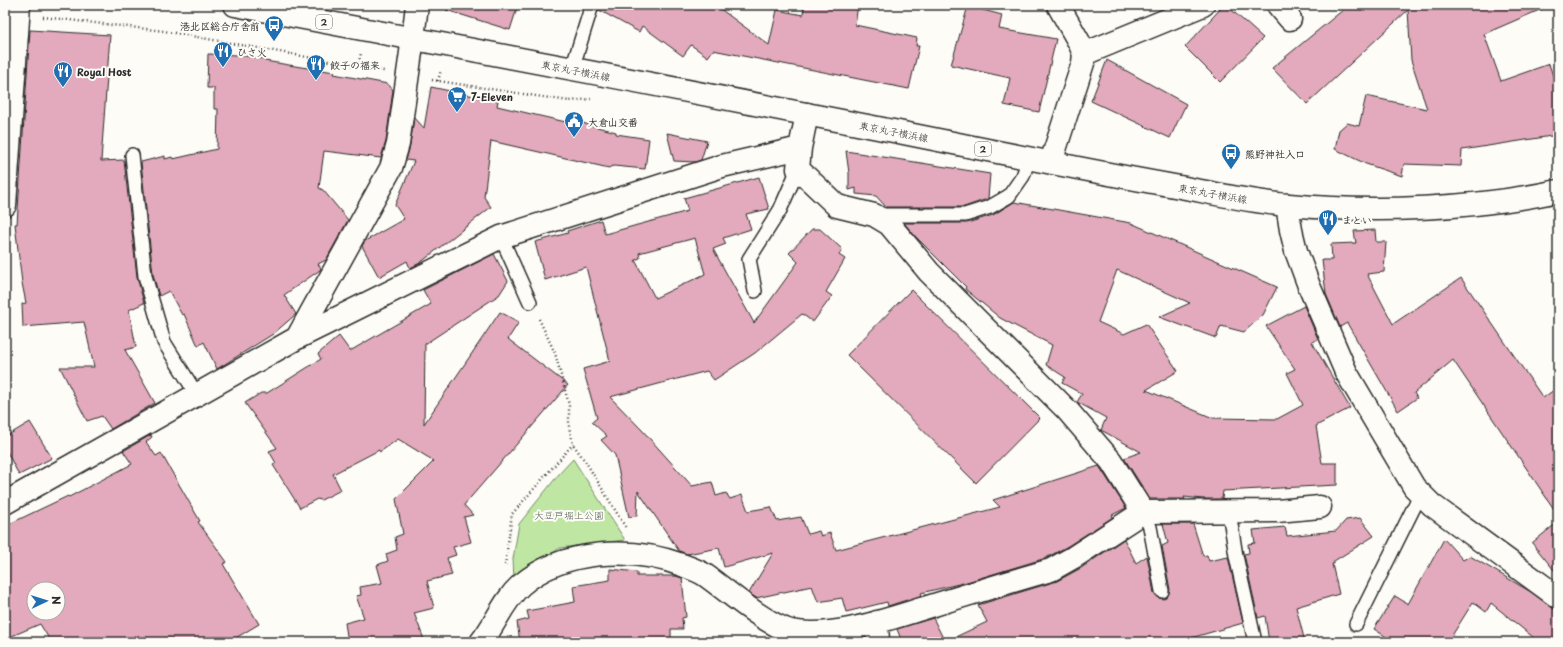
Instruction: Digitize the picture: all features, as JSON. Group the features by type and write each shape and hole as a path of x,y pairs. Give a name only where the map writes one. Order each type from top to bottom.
{"street":[{"name":"東京丸子横浜線","path":"235,5 807,114 1143,181 1287,205 1339,208 1459,205 1539,195 1558,191"},
{"path":"297,338 391,168 398,144 417,5"},
{"path":"1051,162 1083,63 1084,54 1079,42 1058,5"},
{"path":"1084,54 1203,5"},
{"path":"5,204 19,9"},
{"path":"807,114 800,148 798,169 837,206 874,215 889,224 929,272 1068,411 1110,461 1143,512"},
{"path":"5,503 297,338 501,237 722,166 800,148"},
{"path":"1287,205 1290,230 1296,251 1309,286 1346,372 1414,487 1432,505 1558,597"},
{"path":"481,642 497,620 506,601 522,585 546,569 578,557 610,553 667,560 704,574 760,617 790,631 812,633 877,632 1051,570 1074,557 1143,512 1277,511 1320,507"}],"lane":[{"path":"572,69 592,5"},
{"path":"132,155 145,276 164,342 197,395"},
{"path":"874,215 965,215 990,206 1009,196 1023,176 1029,158"},
{"path":"755,291 749,259 780,210 798,169"},
{"path":"501,237 530,302"},
{"path":"1356,624 1421,493"},
{"path":"1143,512 1150,527 1162,591"},
{"path":"1229,512 1236,556 1255,642"}],"path":[{"path":"19,9 164,31 358,67"},
{"path":"530,302 555,353 569,405 569,427 573,444 587,464 643,556"},
{"path":"506,601 504,572 512,514 573,444"}],"green space":[{"name":"大豆戸堀上公園","path":"573,459 625,540 560,548 526,570 514,580 513,559 519,524"}],"building":[{"path":"447,5 518,5 510,30 446,10"},
{"path":"600,5 715,5 769,45 777,10 803,15 804,5 858,5 855,25 917,38 916,46 919,46 909,89 713,50 708,57 691,45 683,56 642,26 639,32 599,10"},
{"path":"1224,5 1226,5 1263,38 1220,82 1185,47"},
{"path":"1349,5 1551,5 1484,34 1501,81 1549,64 1558,90 1558,135 1462,150 1461,166 1404,164 1402,176 1366,164 1335,149 1339,130 1347,123 1359,126 1366,96 1427,109 1411,60 1408,10 1307,104 1272,68"},
{"path":"968,6 1002,15 999,29 1056,39 1039,112 1004,105 1010,78 951,65"},
{"path":"30,30 110,35 101,161 124,160 137,277 144,303 129,310 136,347 125,350 155,403 111,429 102,416 87,421 60,367 94,367 84,322 23,327 22,304 26,303 22,283 15,224 17,224"},
{"path":"208,54 238,55 265,59 265,61 335,72 334,74 388,84 393,90 386,141 381,158 324,151 319,188 323,190 348,220 326,260 318,264 321,268 320,270 284,295 296,314 273,334 217,369 204,342 198,346 184,314 182,315 169,291 159,296 153,274 141,162 165,156 165,159 172,157 173,159 217,149 218,109 214,109 214,88 207,88"},
{"path":"1107,60 1186,104 1170,138 1091,101"},
{"path":"431,87 498,101 497,106 570,123 571,120 616,132 616,134 649,139 645,169 614,166 609,168 491,141 484,197 491,207 420,263 410,268 407,261 379,277 362,246 365,241 404,219 395,205 414,161 406,160 410,146 414,117 424,128"},
{"path":"667,133 707,141 701,160 695,162 674,161"},
{"path":"846,151 990,174 988,198 990,198 964,207 886,207 876,196 856,194 856,188 849,190 849,173"},
{"path":"759,177 769,209 746,214 751,229 723,238 726,244 713,249 754,323 798,262 789,253 812,229 820,229 842,249 839,255 845,259 826,292 832,296 813,322 802,314 755,353 714,380 707,371 610,397 692,486 712,482 716,496 726,493 730,499 742,495 748,511 771,507 777,521 801,517 808,534 819,531 821,536 830,533 836,550 1000,507 993,500 1099,466 1126,508 1112,515 1113,517 1068,546 1046,558 967,582 921,593 922,595 888,606 887,602 846,612 842,598 818,602 812,586 756,598 749,593 773,553 724,567 719,548 687,554 679,551 638,491 637,516 629,517 615,455 601,440 607,436 592,422 597,418 583,369 610,361 586,267 545,280 535,242 568,233 567,231 601,220 605,234 688,211 684,198","holes":["695,238 705,274 655,298 635,260 640,258 639,253"]},
{"path":"1014,202 1131,223 1277,287 1263,315 1244,332 1221,326 1216,338 1159,317 1190,303 1117,270 1098,322 1124,334 1146,324 1178,371 1146,390 1213,418 1277,419 1303,405 1287,373 1295,369 1266,326 1304,306 1318,339 1312,342 1350,408 1316,426 1322,463 1337,463 1337,485 1223,491 1222,499 1184,497 1185,499 1150,499 1124,458 1141,452 1101,430 1106,418 1077,402 1082,394 1062,383 1065,377 1046,365 1052,345 1000,318 965,289 966,287 904,223 967,223 993,215"},
{"path":"1375,230 1376,242 1386,242 1384,272 1367,274 1393,324 1461,278 1543,398 1558,387 1558,515 1453,360 1414,393 1417,398 1398,411 1347,323 1340,327 1326,294 1322,260 1332,260 1331,244 1356,243 1354,231"},
{"path":"494,254 508,281 499,295 425,344 424,424 500,312 519,322 508,339 568,385 464,505 473,515 464,517 471,542 453,547 456,555 447,558 452,575 427,581 434,608 414,613 425,642 348,642 345,623 364,618 356,596 361,595 360,587 382,583 377,565 388,561 386,554 397,550 395,537 403,534 396,499 434,461 398,439 380,452 379,450 333,474 341,490 321,500 317,499 300,508 273,465 276,463 269,451 277,448 245,403 261,393 267,393 321,359 318,354 339,336 350,351 431,304 423,290"},
{"path":"911,290 1040,418 976,483 847,355"},
{"path":"30,422 52,458 19,475 5,448 5,437"},
{"path":"151,435 152,437 146,442 156,456 161,453 200,521 198,522 227,562 223,564 259,624 229,642 51,642 40,624 5,639 5,526 68,496 69,497 132,464 123,451"},
{"path":"1360,518 1374,536 1334,561 1334,564 1332,564 1339,594 1296,607 1305,642 1269,642 1265,616 1258,618 1244,554 1249,553 1248,544 1255,543 1253,530 1285,527 1287,536 1336,531 1346,520"},
{"path":"1558,522 1558,575 1532,543"},
{"path":"1163,524 1193,524 1203,556 1207,555 1209,561 1228,557 1243,623 1177,642 945,642 987,622 978,605 1057,581 1081,568 1124,539 1136,563 1147,556 1154,593 1159,598 1164,599 1167,597 1170,590 1162,546 1168,543"},
{"path":"1444,539 1463,560 1470,556 1531,592 1558,612 1558,632 1551,642 1539,642 1491,603 1486,612 1473,602 1448,642 1394,642 1374,629 1395,596 1408,604"},
{"path":"610,569 637,572 637,576 676,576 682,578 686,617 682,618 683,629 671,629 671,642 520,642 517,622 529,619 527,611 575,602 573,586 610,580"},
{"path":"933,618 945,642 902,642 897,629"}],"place":[{"name":"港北区総合庁舎前","path":"274,42"},
{"name":"ひさ火","path":"223,68"},
{"name":"餃子の福来","path":"316,81"},
{"name":"Royal Host","path":"63,88"},
{"name":"7-Eleven","path":"457,113"},
{"name":"大倉山交番","path":"574,138"},
{"name":"熊野神社入口","path":"1231,170"},
{"name":"まとい","path":"1328,236"}]}
